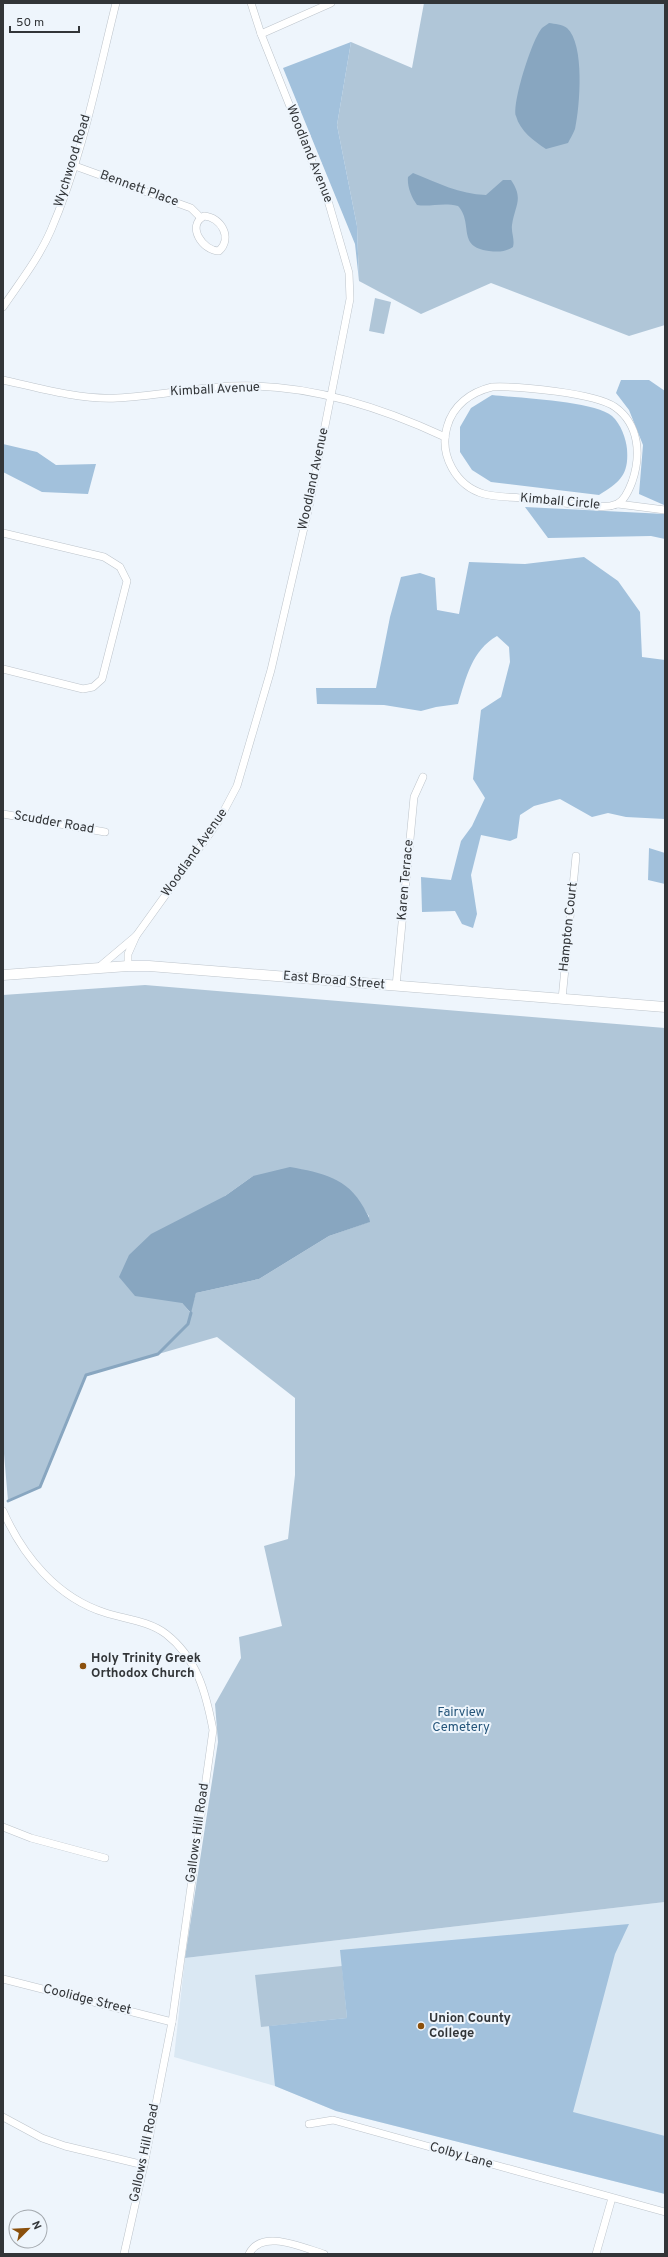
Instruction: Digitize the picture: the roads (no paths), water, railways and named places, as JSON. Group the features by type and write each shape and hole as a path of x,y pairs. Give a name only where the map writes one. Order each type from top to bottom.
{"street":[{"name":"Wychwood Road","path":"3,307 38,257 51,230 75,166 116,3"},
{"name":"Woodland Avenue","path":"128,966 128,954 136,936 218,822 237,786 271,670 310,502 350,299 349,273 329,204 261,34 251,3"},
{"path":"261,34 331,3"},
{"name":"Bennett Place","path":"75,166 191,208 201,218"},
{"name":"Bennett Place","path":"204,216 215,218 222,227 225,237 222,247 219,250 207,248 199,238 197,226 201,218 204,216"},
{"name":"Kimball Avenue","path":"3,380 57,392 116,398 193,389 256,386 331,397 384,413 445,437"},
{"name":"Kimball Circle","path":"492,387 588,396 606,402 616,408 629,422 634,432 638,450 636,468 630,487 618,504 595,506 479,492 464,484 456,476 448,460 445,437 449,421 458,406 471,395 492,387"},
{"path":"618,504 665,510"},
{"path":"3,533 104,557 120,567 127,581 102,679 98,684 83,689 3,669"},
{"name":"Karen Terrace","path":"396,986 414,797 423,776"},
{"name":"Scudder Road","path":"3,814 105,832"},
{"name":"Hampton Court","path":"562,999 576,856"},
{"name":"Woodland Avenue","path":"98,968 126,942 136,936"},
{"name":"East Broad Street","path":"3,975 128,966 665,1007"},
{"name":"Gallows Hill Road","path":"3,1512 29,1557 60,1587 86,1604 104,1612 151,1626 165,1633 187,1656 208,1701 214,1730 172,2022 144,2165 124,2254"},
{"path":"3,1827 44,1842 105,1858"},
{"name":"Coolidge Street","path":"3,1979 172,2022"},
{"path":"3,2117 42,2138 65,2146 144,2165"},
{"name":"Colby Lane","path":"309,2124 333,2120 665,2212"},
{"path":"596,2254 612,2198"},
{"path":"249,2254 256,2245 263,2241 271,2240 324,2254"}],"waterway":[{"path":"8,1501 40,1487 86,1375 158,1354 188,1324 191,1313"}],"place":[{"name":"Holy Trinity Greek Orthodox Church","path":"83,1666"},
{"name":"Union County College","path":"421,2026"}],"park label":[{"name":"Fairview Cemetery","path":"461,1720"}]}
